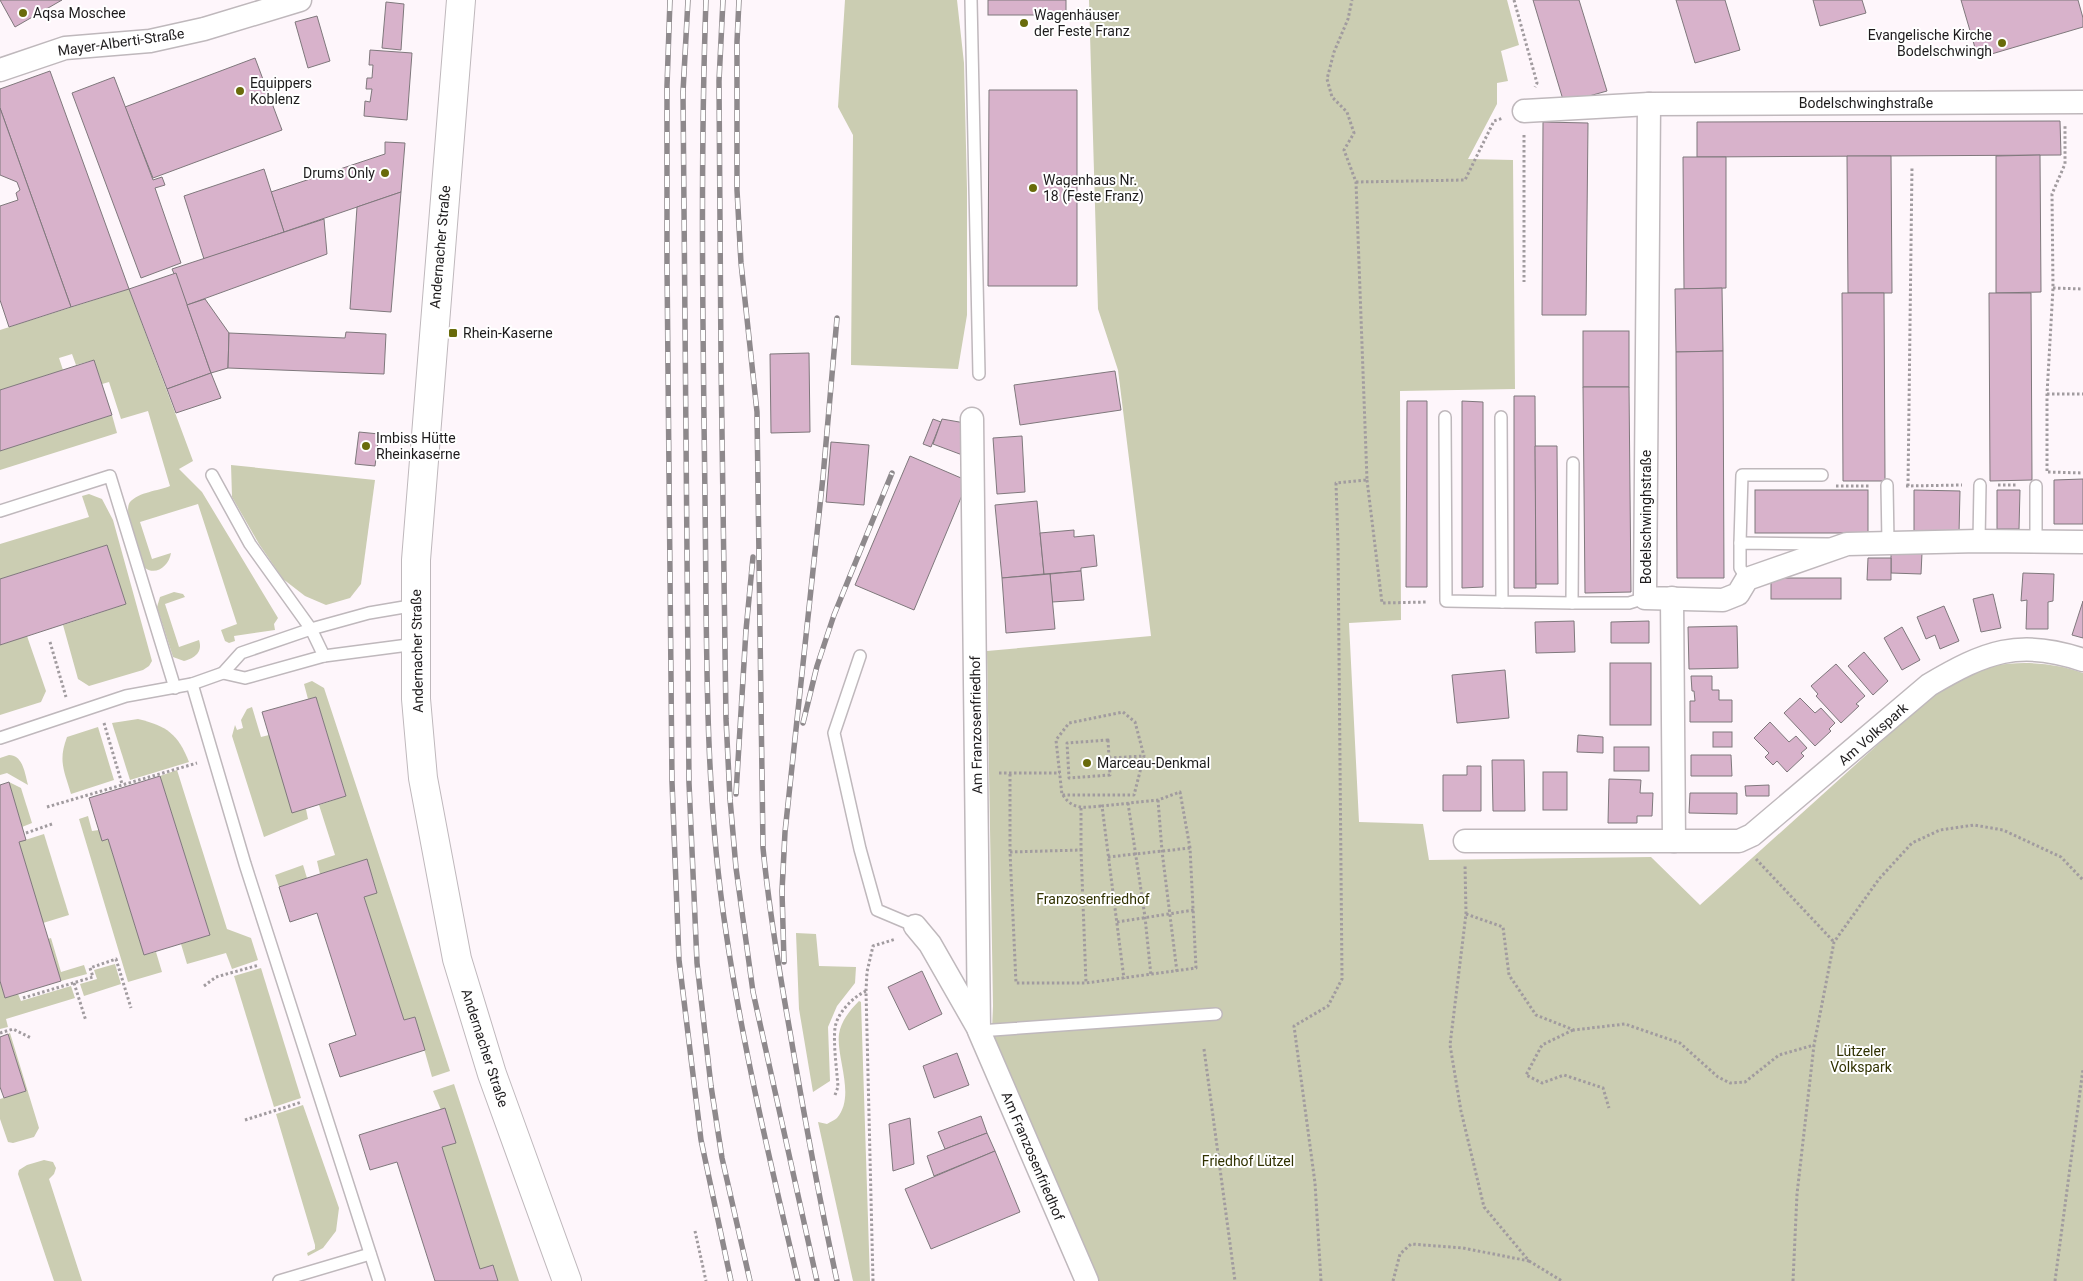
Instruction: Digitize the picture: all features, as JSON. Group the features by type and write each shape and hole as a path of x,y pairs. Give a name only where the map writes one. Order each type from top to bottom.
{"street":[{"name":"Mayer-Alberti-Straße","path":"0,70 65,48 150,41 204,29 300,0"},
{"name":"Andernacher Straße","path":"460,0 416,560 416,699 423,778 457,959 492,1074 567,1281"},
{"name":"Bodelschwinghstraße","path":"1524,111 1649,104 2074,102"},
{"name":"Bodelschwinghstraße","path":"1649,104 1645,598 1722,600 1738,594 1747,579 1847,544 1979,541 2083,542"},
{"name":"Am Franzosenfriedhof","path":"972,420 979,1031"},
{"path":"1672,598 1674,841"},
{"name":"Am Volkspark","path":"1739,841 1752,835 1929,686 1962,666 1999,652 2026,649 2058,652 2083,660"},
{"path":"1465,841 1739,841"},
{"name":"Am Franzosenfriedhof","path":"914,926 930,944 979,1031 1087,1281"}],"lane":[{"path":"971,0 979,374"},
{"path":"1444,417 1446,601 1629,603 1645,598"},
{"path":"1501,417 1502,602"},
{"path":"1572,603 1573,463"},
{"path":"212,475 250,544 311,629 324,656"},
{"path":"1747,579 1740,568 1742,475 1822,475"},
{"path":"0,512 110,476 175,688"},
{"path":"1979,541 1980,485"},
{"path":"1887,486 1888,542"},
{"path":"2036,486 2036,541"},
{"path":"1740,543 1847,544"},
{"path":"0,738 126,696 192,684 223,673 241,653 311,629 369,613 416,605"},
{"path":"223,673 245,678 324,656 416,644"},
{"path":"860,656 834,733 860,849 877,910 914,926"},
{"path":"192,684 276,960 379,1281"},
{"path":"979,1031 1216,1014"},
{"path":"279,1281 370,1254"}],"path":[{"path":"1352,0 1348,19 1334,52 1327,79 1332,97 1347,112 1354,133 1344,150 1356,182 1367,480 1382,603 1446,601"},
{"path":"1514,0 1537,83 1524,111 1524,282"},
{"path":"1822,475 1834,486 2047,485 2048,394 2053,288 2052,194 2065,164 2074,102"},
{"path":"1356,182 1465,180 1494,121 1524,111"},
{"path":"1908,486 1912,166"},
{"path":"2053,288 2083,289"},
{"path":"2048,394 2083,394"},
{"path":"2047,472 2083,473"},
{"path":"1321,1281 1315,1183 1294,1026 1328,1006 1342,979 1339,554 1336,483 1367,480"},
{"path":"50,642 71,715"},
{"path":"98,705 122,784"},
{"path":"1010,774 1010,852 1016,983 1086,983 1151,976 1196,968 1190,848 1180,792 1158,800 1081,808 1069,804 1062,795 1056,740 1069,723 1123,712 1135,722 1144,756 1134,795 1062,795"},
{"path":"1108,740 1110,775 1069,778 1068,762 1066,743 1108,740"},
{"path":"1109,758 1144,756"},
{"path":"47,806 213,758"},
{"path":"1059,763 1068,762"},
{"path":"976,773 1060,772"},
{"path":"1158,800 1162,851 1177,972"},
{"path":"1128,803 1145,917 1151,976"},
{"path":"1102,806 1124,979"},
{"path":"1081,808 1086,983"},
{"path":"26,832 52,824"},
{"path":"1793,1281 1797,1194 1814,1045 1834,942 1879,879 1912,842 1940,830 1974,825 2003,830 2061,857 2083,880"},
{"path":"1465,841 1466,914 1450,1045 1461,1112 1484,1207 1529,1261 1562,1281"},
{"path":"1739,841 1834,942"},
{"path":"1108,857 1190,848"},
{"path":"1010,852 1081,850"},
{"path":"1117,922 1194,910"},
{"path":"1466,914 1503,927 1509,975 1536,1015 1574,1030"},
{"path":"874,1281 867,972 873,946 905,936 930,944"},
{"path":"23,998 93,977 90,968 116,960 131,1008"},
{"path":"204,986 216,977 276,960"},
{"path":"74,983 86,1022"},
{"path":"835,1094 838,1087 835,1028 843,1012 857,995 866,991"},
{"path":"1609,1108 1603,1088 1564,1075 1542,1083 1526,1075 1542,1045 1574,1030 1625,1024 1680,1043 1718,1077 1730,1083 1745,1082 1779,1055 1814,1045"},
{"path":"0,1033 13,1029 31,1038"},
{"path":"1204,1049 1235,1281"},
{"path":"2055,1281 2083,1069"},
{"path":"246,1120 321,1096"},
{"path":"695,1231 706,1281"},
{"path":"1393,1281 1400,1254 1411,1244 1463,1248 1529,1261"}],"green space":[{"path":"845,0 957,0 964,63 967,189 967,315 958,369 851,365 853,135 838,107"},
{"path":"1089,0 1507,0 1519,45 1501,51 1508,81 1497,83 1497,104 1468,159 1513,160 1515,389 1400,391 1401,620 1349,623 1359,822 1423,824 1429,860 1651,857 1700,905 1935,693 1954,681 1965,675 1993,666 2024,663 2054,666 2083,673 2083,1281 1099,1281 995,1047 992,1030 987,651 1151,636 1118,370 1098,309"},
{"path":"129,289 193,461 179,469 202,492 278,618 274,624 275,630 234,636 235,641 229,643 225,641 221,630 237,624 198,504 140,522 152,559 171,553 165,566 153,571 145,568 130,524 128,507 130,502 138,496 170,486 148,411 121,419 109,382 102,384 94,360 76,365 72,354 59,358 63,370 0,390 0,330"},
{"path":"112,415 117,433 0,470 0,451"},
{"path":"231,465 375,480 361,584 350,598 326,605 305,596 283,579 259,544 232,497"},
{"path":"89,494 102,499 113,520 152,661 143,670 89,686 78,679 63,625 126,604 107,545 0,579 0,544 89,517 82,496"},
{"path":"174,592 183,594 185,597 165,604 179,647 199,640 200,644 197,654 184,661 173,657 157,607 160,597"},
{"path":"27,636 46,691 41,702 0,715 0,645"},
{"path":"312,681 324,688 450,1071 432,1077 415,1017 404,1020 364,897 377,892 367,860 320,874 317,861 335,855 319,805 346,796 316,697 308,699 304,684"},
{"path":"252,707 261,737 269,735 306,809 308,819 264,837 232,736 235,725 237,730 243,728 241,720 247,709"},
{"path":"138,719 164,728 176,738 189,762 130,780 112,723"},
{"path":"98,727 114,780 71,794 62,759 67,737"},
{"path":"9,755 14,756 20,762 28,785 7,773 0,775 0,758"},
{"path":"177,770 227,929 251,938 258,960 232,969 226,953 187,964 181,944 210,935 160,776"},
{"path":"9,782 21,788 32,823 22,827"},
{"path":"88,816 92,831 99,830 102,841 108,839 144,955 156,952 162,972 128,982 79,819"},
{"path":"44,834 69,915 43,923 19,842"},
{"path":"303,865 307,878 279,887 275,875"},
{"path":"796,933 816,934 819,966 856,967 855,983 837,1006 828,1027 830,1081 813,1092 799,1009"},
{"path":"51,938 61,972 84,965 87,974 61,981 48,939"},
{"path":"115,964 121,984 84,996 80,984 97,979 94,970"},
{"path":"261,968 301,1098 274,1107 234,976"},
{"path":"0,981 5,998 18,994 21,1001 71,986 75,998 6,1019 8,1027 0,1029"},
{"path":"859,1001 861,1002 870,1281 853,1281 818,1122 827,1124 837,1118 842,1109 845,1099 845,1088 839,1034 846,1016"},
{"path":"10,1033 39,1128 34,1137 13,1143 8,1142 0,1119 0,1099 26,1091 8,1034"},
{"path":"454,1084 519,1281 498,1281 493,1266 480,1269 442,1147 455,1143 433,1091"},
{"path":"303,1105 339,1208 336,1231 323,1248 308,1256 307,1253 315,1249 315,1245 276,1114"},
{"path":"44,1160 53,1162 56,1168 54,1174 49,1179 82,1281 54,1281 18,1174 19,1170 27,1165"}],"building":[{"name":"Aqsa Moschee","path":"0,0 62,0 15,27"},
{"path":"988,0 1066,0 1066,15 988,15"},
{"path":"1533,0 1579,0 1607,91 1564,103"},
{"path":"1676,0 1725,0 1740,50 1695,63"},
{"path":"1813,0 1862,0 1866,13 1820,26"},
{"name":"Evangelische Kirche Bodelschwingh","path":"1961,0 2078,0 2083,18 2083,27 1978,58"},
{"path":"386,2 404,4 401,50 382,48"},
{"path":"317,16 330,61 308,68 295,22"},
{"path":"370,50 412,53 407,120 364,116 365,101 370,102 372,89 366,89 367,78 372,78 373,65 369,65"},
{"path":"255,58 282,130 153,178 125,107"},
{"path":"50,71 129,289 71,307 0,108 0,89"},
{"path":"114,77 153,180 162,177 165,185 155,188 181,263 141,278 72,93"},
{"name":"Wagenhaus Nr. 18 (Feste Franz)","path":"989,90 1077,90 1077,286 988,286"},
{"path":"0,108 71,307 9,327 0,300 0,206 18,200 16,193 20,190 17,182 0,175"},
{"path":"2060,121 2061,155 1697,157 1697,122"},
{"path":"1543,122 1588,123 1586,315 1542,315"},
{"path":"385,142 405,143 401,192 284,232 271,192 385,154"},
{"path":"2040,155 2041,292 1996,293 1996,156"},
{"path":"1847,156 1891,156 1892,293 1848,293"},
{"path":"1683,157 1726,157 1726,288 1684,289"},
{"path":"264,169 284,232 204,259 184,196"},
{"path":"401,192 391,312 350,309 357,207"},
{"path":"324,219 327,254 187,305 172,269"},
{"path":"176,273 211,373 167,389 129,289"},
{"path":"1722,288 1723,351 1676,352 1675,289"},
{"path":"1842,293 1884,293 1885,481 1843,481"},
{"path":"1989,293 2031,293 2032,480 1990,481"},
{"path":"205,299 229,333 228,368 211,373 187,305"},
{"path":"1583,331 1629,331 1629,387 1583,387"},
{"path":"346,332 386,334 384,374 228,368 229,333 345,338"},
{"path":"1723,351 1724,578 1677,578 1676,352"},
{"path":"809,353 810,432 771,433 770,354"},
{"path":"94,360 112,415 0,451 0,390"},
{"path":"1115,371 1121,410 1020,425 1014,385"},
{"path":"211,373 221,398 176,413 167,389"},
{"path":"1583,387 1629,387 1631,592 1585,593"},
{"path":"1514,396 1535,396 1536,588 1514,588"},
{"path":"1407,401 1427,401 1427,587 1406,587"},
{"path":"1462,401 1483,402 1483,587 1462,588"},
{"path":"933,419 941,422 931,447 923,444"},
{"path":"942,419 965,423 965,456 933,444"},
{"path":"359,432 379,434 375,466 355,464"},
{"path":"1022,436 1025,492 997,494 993,438"},
{"path":"831,442 869,445 864,505 826,502"},
{"path":"1535,446 1557,446 1558,584 1536,584"},
{"path":"910,456 968,481 914,610 855,585"},
{"path":"2083,479 2083,524 2054,524 2054,480"},
{"path":"1755,490 1868,490 1868,533 1755,533"},
{"path":"1914,490 1960,491 1959,533 1914,532"},
{"path":"1997,490 2020,490 2019,529 1997,529"},
{"path":"1037,501 1044,574 1002,578 995,505"},
{"path":"1074,530 1074,537 1094,535 1097,566 1081,568 1081,571 1044,574 1040,533"},
{"path":"107,545 126,604 0,645 0,579"},
{"path":"1891,553 1922,553 1921,574 1891,573"},
{"path":"1868,558 1891,558 1891,580 1867,580"},
{"path":"1081,571 1084,600 1052,602 1050,574"},
{"path":"2023,573 2054,574 2053,601 2048,602 2048,629 2026,629 2027,600 2021,601"},
{"path":"1050,574 1055,629 1006,633 1002,578"},
{"path":"1771,578 1841,578 1841,599 1771,599"},
{"path":"1993,594 2001,628 1981,632 1973,599"},
{"path":"2083,601 2083,638 2072,635"},
{"path":"1944,606 1959,641 1940,649 1935,635 1926,639 1917,617"},
{"path":"1574,621 1575,652 1536,653 1535,622"},
{"path":"1649,621 1649,643 1611,643 1611,622"},
{"path":"1737,626 1738,668 1689,669 1688,627"},
{"path":"1902,627 1920,660 1902,670 1884,638"},
{"path":"1864,652 1888,681 1873,695 1848,666"},
{"path":"1610,663 1651,663 1651,725 1610,725"},
{"path":"1836,664 1865,696 1856,704 1859,706 1841,723 1816,696 1818,694 1811,686"},
{"path":"1505,670 1509,718 1457,723 1452,675"},
{"path":"1691,676 1712,676 1712,690 1719,690 1719,700 1732,700 1732,722 1690,722 1690,701 1695,701"},
{"path":"316,697 346,796 292,813 262,712"},
{"path":"1800,698 1815,713 1821,708 1835,723 1829,729 1831,731 1815,746 1784,713"},
{"path":"1770,722 1789,742 1796,736 1807,748 1801,753 1804,756 1787,772 1777,761 1773,765 1765,757 1769,753 1754,738"},
{"path":"1713,732 1732,732 1732,747 1713,747"},
{"path":"1578,735 1603,737 1603,753 1577,752"},
{"path":"1614,747 1649,747 1649,771 1614,771"},
{"path":"1691,755 1731,755 1732,776 1691,776"},
{"path":"1492,760 1524,760 1525,811 1493,811"},
{"path":"1467,766 1481,766 1481,811 1443,811 1443,775 1467,775"},
{"path":"1543,772 1567,772 1567,810 1543,810"},
{"path":"160,776 210,935 144,955 108,839 102,841 89,798"},
{"path":"1609,779 1641,780 1640,793 1653,793 1652,816 1637,816 1637,823 1608,823"},
{"path":"9,782 26,840 19,842 61,981 5,998 0,981 0,785"},
{"path":"1769,785 1769,796 1746,796 1745,786"},
{"path":"1690,793 1737,793 1737,814 1689,813"},
{"path":"367,859 377,893 364,897 404,1020 415,1017 425,1050 340,1077 329,1044 356,1035 317,913 290,922 279,887"},
{"path":"922,971 942,1014 909,1030 888,987"},
{"path":"8,1034 26,1091 4,1098 0,1087 0,1037"},
{"path":"957,1053 969,1085 934,1098 923,1066"},
{"path":"445,1108 456,1143 442,1147 480,1269 493,1265 498,1281 435,1281 397,1162 370,1170 359,1135"},
{"path":"981,1116 987,1133 945,1149 938,1132"},
{"path":"910,1118 914,1164 893,1171 889,1124"},
{"path":"987,1133 995,1151 934,1176 927,1156"},
{"path":"995,1151 1020,1212 931,1249 905,1189"}],"railway":[{"path":"670,0 667,86 667,264 672,782 679,960 701,1140 731,1281"},
{"path":"688,0 683,92 689,783 697,963 711,1086 722,1158 750,1281"},
{"path":"706,0 703,125 703,312 710,770 719,878 733,976 758,1107 798,1281"},
{"path":"723,0 719,81 721,361 726,719 730,799 736,868 753,992 817,1281"},
{"path":"739,0 737,42 737,190 741,263 757,412 763,848 782,986 812,1156 837,1281"},
{"path":"784,962 782,891 785,832 823,477 837,318"},
{"path":"803,723 817,666 834,615 892,473"},
{"path":"736,794 746,630 753,557"}],"place":[{"name":"Aqsa Moschee","path":"23,13"},
{"name":"Wagenhäuser der Feste Franz","path":"1024,23"},
{"name":"Evangelische Kirche Bodelschwingh","path":"2002,43"},
{"name":"Equippers Koblenz","path":"240,91"},
{"name":"Drums Only","path":"385,173"},
{"name":"Wagenhaus Nr. 18 (Feste Franz)","path":"1033,188"},
{"name":"Rhein-Kaserne","path":"453,333"},
{"name":"Imbiss Hütte Rheinkaserne","path":"366,446"},
{"name":"Marceau-Denkmal","path":"1087,763"}],"park label":[{"name":"Franzosenfriedhof","path":"1093,899"},
{"name":"Lützeler Volkspark","path":"1861,1060"},
{"name":"Friedhof Lützel","path":"1248,1161"}]}
